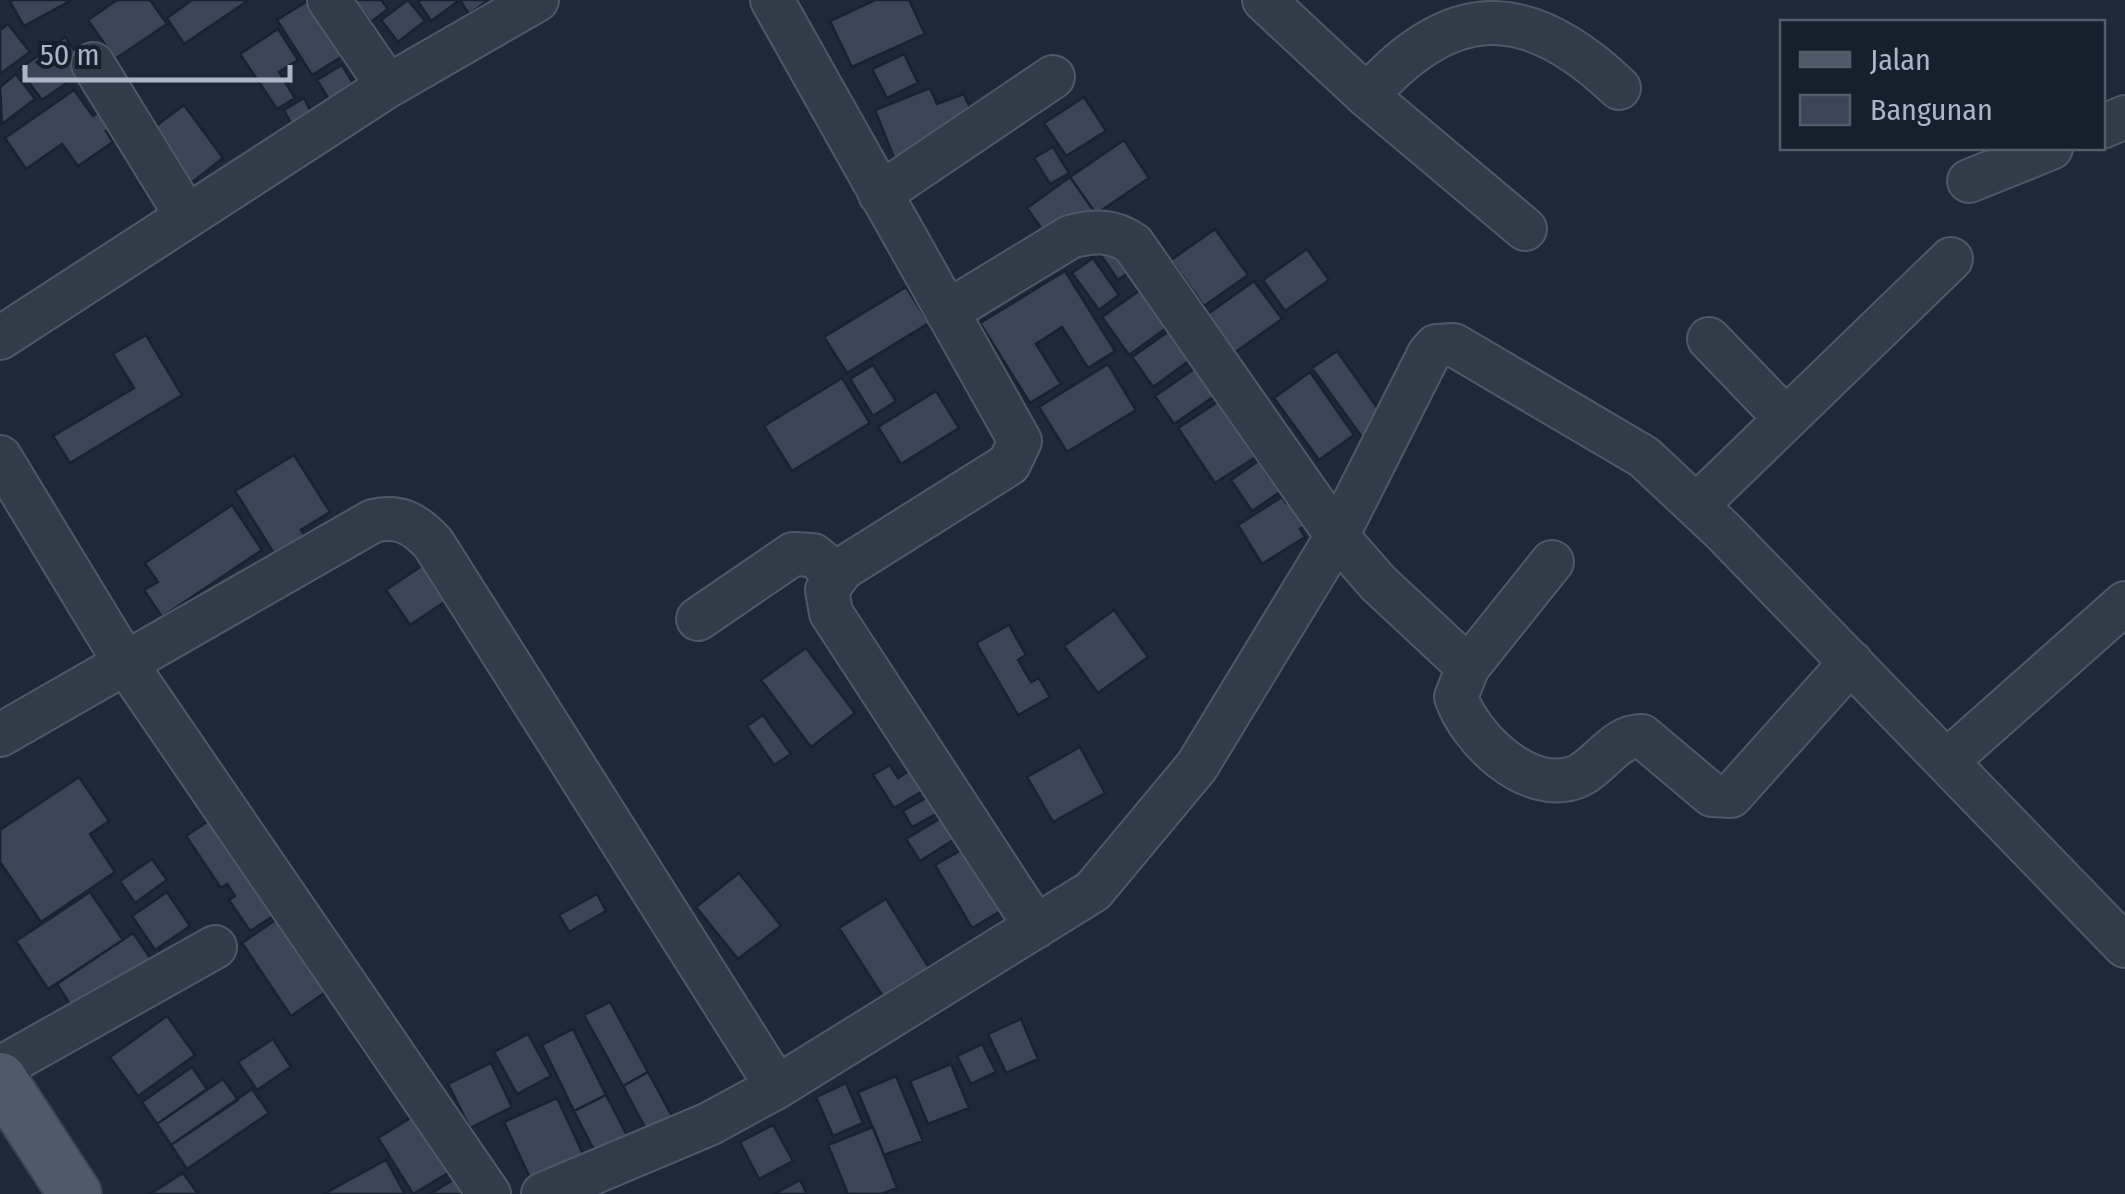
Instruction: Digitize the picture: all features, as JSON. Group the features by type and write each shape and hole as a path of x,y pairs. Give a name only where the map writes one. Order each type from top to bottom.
{"main road":[{"path":"0,1079 70,1192"}],"street":[{"path":"329,0 388,86"},
{"path":"0,338 388,86 536,0"},
{"path":"772,0 1020,440 1020,451 1009,464 838,575 827,590 831,612 1036,927"},
{"path":"1264,0 1367,96 1525,229"},
{"path":"1367,96 1395,62 1441,29 1499,15 1580,50 1619,88"},
{"path":"93,64 186,215"},
{"path":"880,194 1054,77"},
{"path":"1969,180 2046,150"},
{"path":"947,312 1070,238 1088,232 1118,234 1134,244 1337,536 1378,583 1468,668"},
{"path":"1696,506 1951,258"},
{"path":"1709,339 1786,418"},
{"path":"543,1194 710,1124 777,1088 1094,890 1197,766 1337,536 1429,354 1444,343 1514,378 1644,457 1851,662 2125,946"},
{"path":"0,456 124,661 489,1194"},
{"path":"0,735 373,521 394,517 417,526 433,543 777,1088"},
{"path":"698,619 793,554 812,555 838,575"},
{"path":"1552,562 1468,668 1456,696 1465,724 1516,767 1540,781 1580,776 1626,739 1642,736 1722,799 1738,789 1851,662"},
{"path":"1947,761 2125,603"},
{"path":"0,1068 214,947"}],"building":[{"path":"9,0 69,0 70,1 24,26"},
{"path":"117,0 150,0 167,24 115,59 88,20"},
{"path":"192,0 249,0 184,44 167,18"},
{"path":"309,0 356,48 312,75 277,20"},
{"path":"355,0 381,0 388,9 371,22"},
{"path":"408,0 425,21 398,42 381,20"},
{"path":"417,0 460,0 431,21"},
{"path":"460,0 489,0 469,14"},
{"path":"875,0 909,0 925,34 852,67 830,21"},
{"path":"8,24 30,52 0,74 0,30"},
{"path":"278,29 298,60 279,72 295,98 277,109 240,54"},
{"path":"65,37 87,69 42,100 19,69"},
{"path":"904,54 918,83 887,98 872,69"},
{"path":"342,65 359,93 334,108 317,80"},
{"path":"16,74 35,99 2,124 0,87"},
{"path":"930,88 937,104 964,94 976,122 898,168 875,110"},
{"path":"74,90 93,116 101,110 112,127 106,131 113,142 78,166 62,144 26,169 5,138"},
{"path":"1084,97 1106,131 1066,156 1044,123"},
{"path":"304,98 312,114 292,125 284,110"},
{"path":"184,105 223,158 190,184 149,131"},
{"path":"1124,140 1149,178 1096,214 1070,177"},
{"path":"1053,147 1069,173 1050,184 1034,158"},
{"path":"1070,177 1096,214 1053,245 1027,208"},
{"path":"1215,229 1248,275 1204,306 1171,260"},
{"path":"1119,241 1138,266 1118,280 1100,254"},
{"path":"1307,249 1329,280 1285,311 1263,280"},
{"path":"1093,258 1119,295 1099,310 1072,273"},
{"path":"1065,271 1115,351 1088,368 1062,327 1036,344 1061,384 1030,403 980,323"},
{"path":"1254,281 1282,319 1230,356 1202,318"},
{"path":"1146,286 1172,324 1129,355 1102,317"},
{"path":"906,287 929,323 847,373 824,337"},
{"path":"1172,329 1193,358 1153,387 1132,357"},
{"path":"146,335 182,395 70,463 53,436 134,388 113,354"},
{"path":"1337,351 1391,427 1367,444 1312,368"},
{"path":"1108,364 1136,410 1067,452 1039,407"},
{"path":"873,365 896,401 873,416 850,379"},
{"path":"1197,367 1216,395 1174,424 1155,396"},
{"path":"1310,372 1354,435 1319,460 1274,398"},
{"path":"842,378 870,423 792,471 764,426"},
{"path":"936,391 959,428 901,464 878,427"},
{"path":"1222,399 1259,455 1215,483 1178,428"},
{"path":"294,455 330,512 301,530 310,545 280,563 235,491"},
{"path":"1258,461 1280,492 1252,511 1231,480"},
{"path":"1282,497 1286,503 1293,498 1309,524 1300,529 1305,537 1262,564 1238,525"},
{"path":"232,505 262,550 162,617 144,590 158,582 145,563"},
{"path":"432,559 455,595 410,625 386,590"},
{"path":"1114,610 1148,657 1098,693 1064,646"},
{"path":"1009,625 1026,655 1018,660 1031,682 1039,678 1050,697 1018,715 976,643"},
{"path":"806,648 855,713 811,747 761,680"},
{"path":"763,715 791,754 774,765 747,726"},
{"path":"1080,747 1105,793 1053,822 1027,777"},
{"path":"923,762 936,783 894,808 873,775 890,765 898,778"},
{"path":"79,777 109,821 90,834 115,872 41,922 0,862 0,830"},
{"path":"942,789 951,806 912,827 903,811"},
{"path":"956,809 969,830 920,861 906,839"},
{"path":"219,814 284,909 250,931 229,900 235,896 227,884 221,888 186,836"},
{"path":"970,845 1006,908 972,928 935,865"},
{"path":"152,859 167,880 135,903 120,881"},
{"path":"739,873 781,926 738,959 696,907"},
{"path":"90,892 123,940 48,989 16,941"},
{"path":"167,892 190,926 155,950 132,916"},
{"path":"597,894 606,911 569,932 559,915"},
{"path":"886,899 935,977 889,1006 839,928"},
{"path":"284,914 333,987 291,1016 242,943"},
{"path":"133,933 151,959 74,1010 57,984"},
{"path":"610,1002 648,1072 623,1086 584,1015"},
{"path":"167,1016 195,1055 138,1096 110,1057"},
{"path":"1021,1019 1038,1059 1006,1073 988,1034"},
{"path":"573,1029 606,1095 574,1111 542,1045"},
{"path":"528,1034 551,1076 517,1094 494,1052"},
{"path":"273,1039 291,1067 257,1090 238,1062"},
{"path":"982,1044 996,1072 971,1084 957,1056"},
{"path":"491,1063 512,1107 470,1128 448,1084"},
{"path":"951,1064 969,1108 928,1124 910,1081"},
{"path":"192,1067 207,1089 157,1124 142,1102"},
{"path":"648,1072 673,1118 647,1131 623,1086"},
{"path":"896,1076 923,1141 884,1155 858,1092"},
{"path":"223,1079 238,1100 171,1145 157,1124"},
{"path":"846,1083 863,1123 833,1136 816,1097"},
{"path":"252,1089 269,1113 187,1169 171,1145"},
{"path":"606,1095 632,1145 600,1162 574,1111"},
{"path":"557,1098 584,1156 531,1180 504,1122"},
{"path":"422,1111 458,1167 413,1194 378,1138"},
{"path":"773,1125 793,1161 759,1179 740,1142"},
{"path":"873,1127 897,1188 881,1194 848,1194 828,1145"},
{"path":"386,1160 405,1194 324,1194 349,1180"},
{"path":"183,1173 198,1194 150,1194"},
{"path":"464,1173 477,1194 430,1194"},
{"path":"800,1180 807,1194 774,1194"}]}
